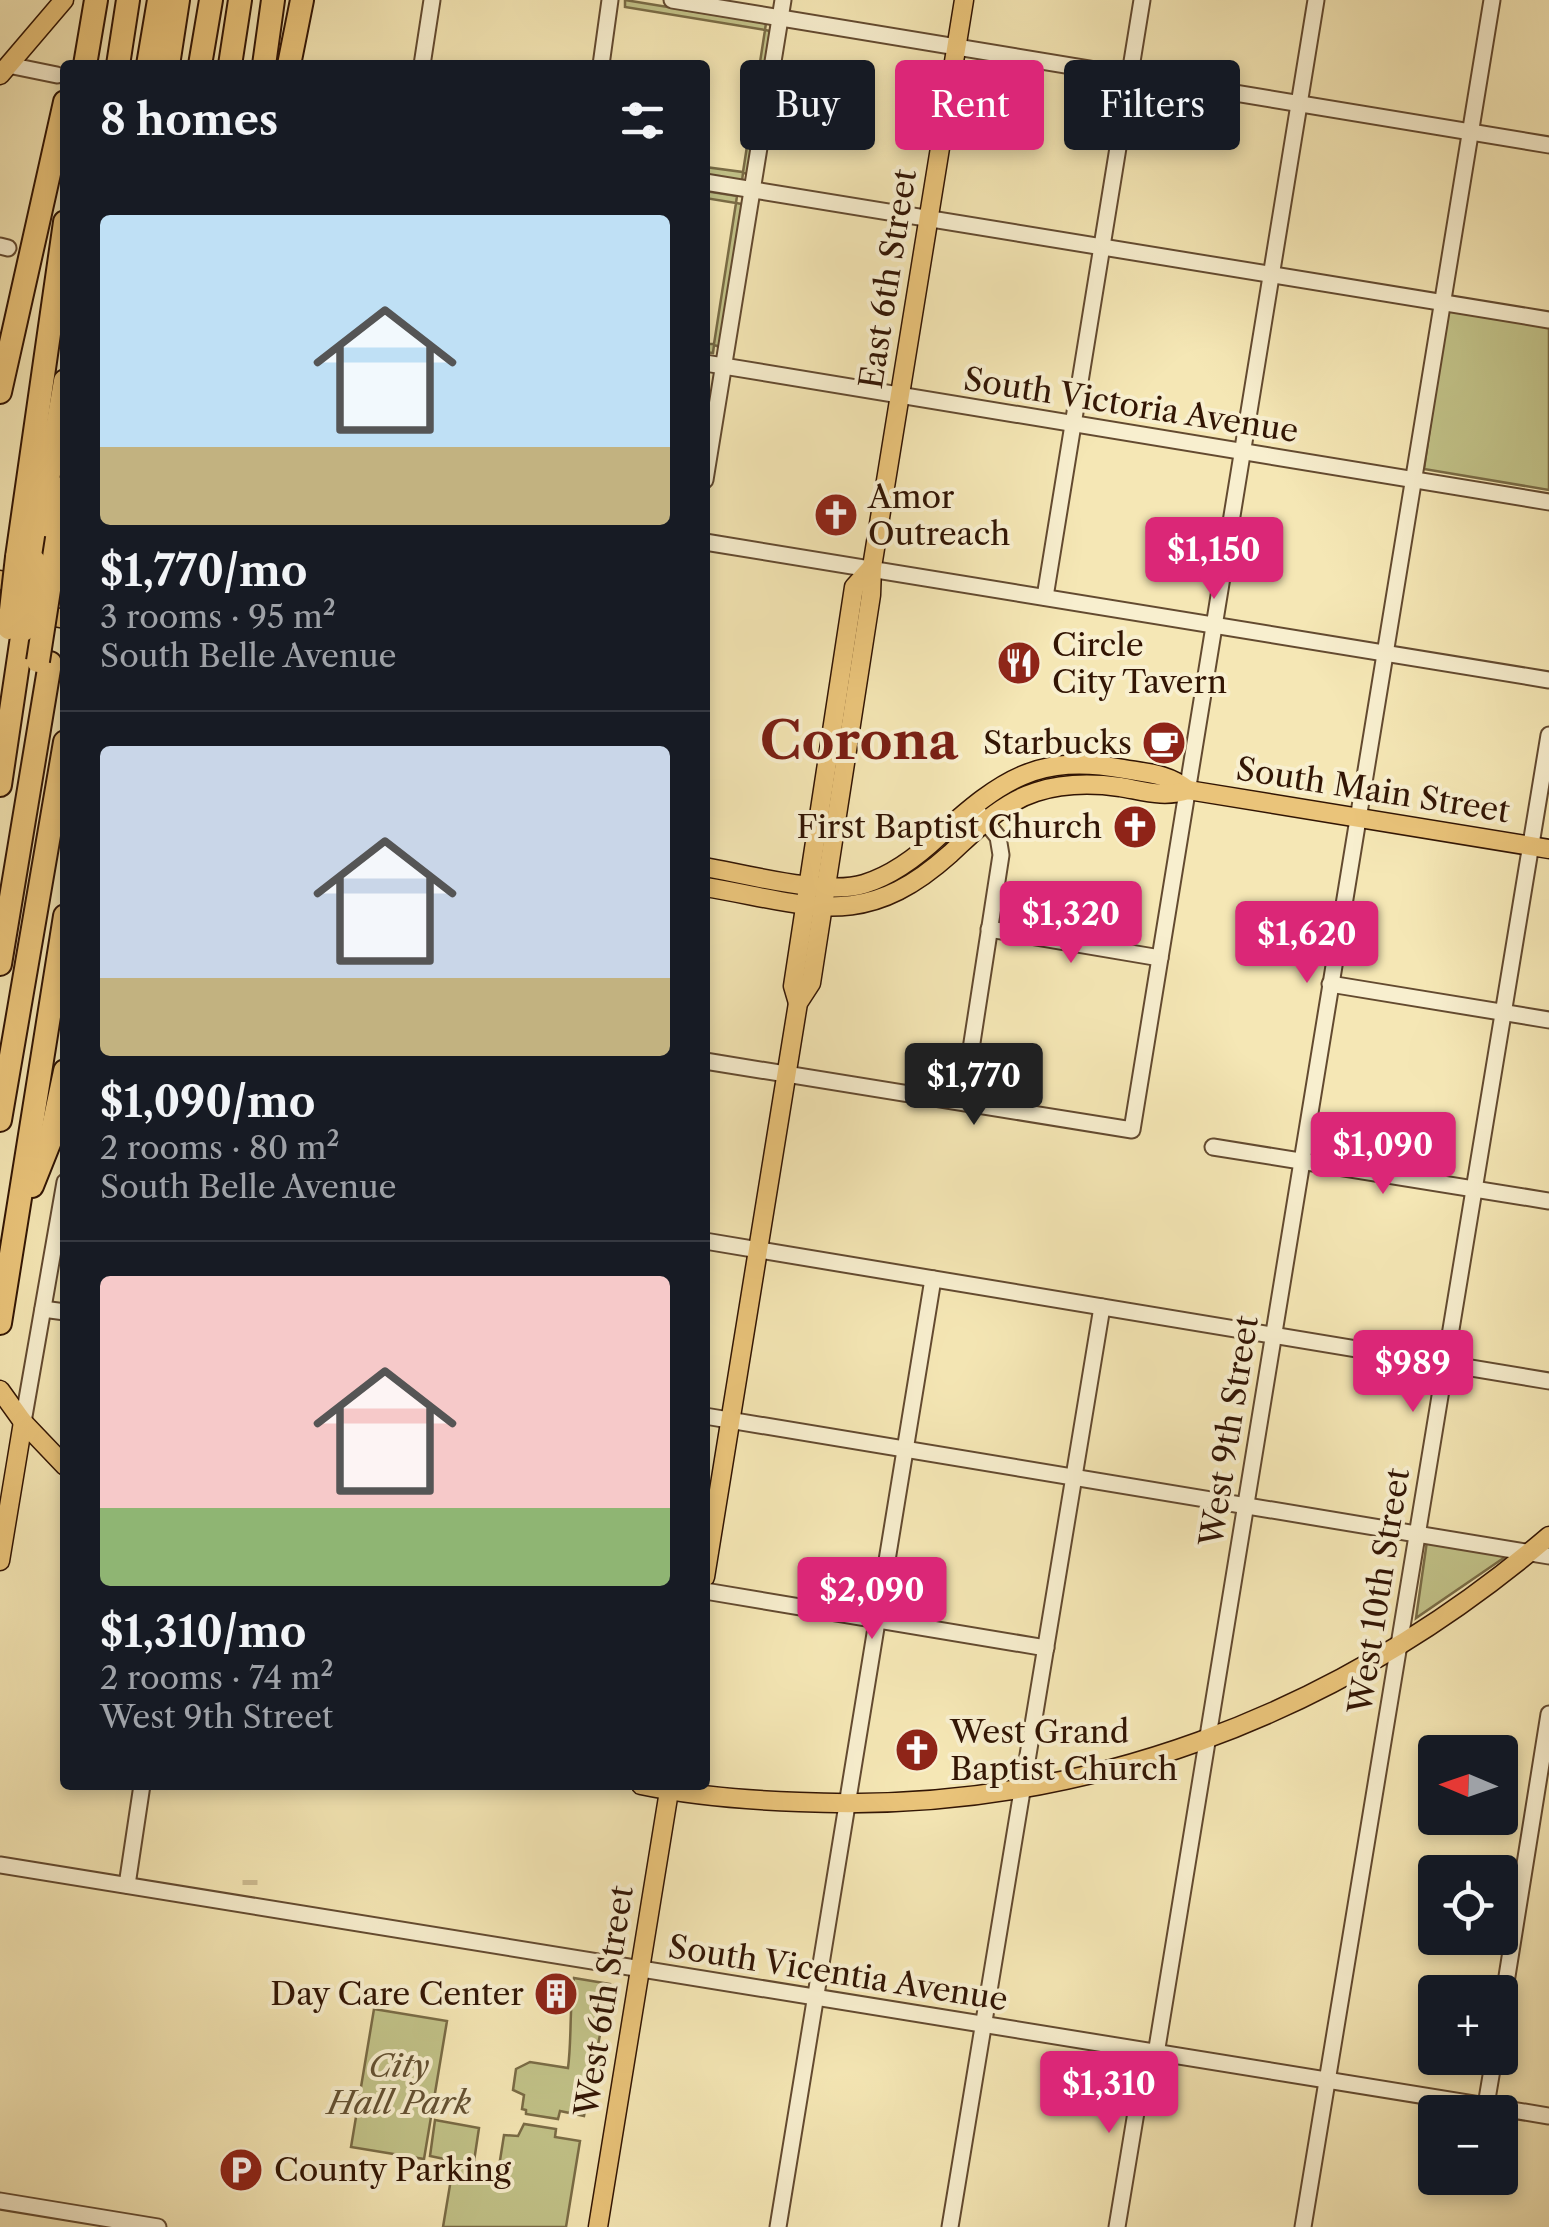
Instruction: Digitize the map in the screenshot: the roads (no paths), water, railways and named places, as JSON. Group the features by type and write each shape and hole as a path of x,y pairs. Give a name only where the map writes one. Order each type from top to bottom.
{"highway":[{"path":"119,60 128,0"},
{"path":"136,60 146,0"},
{"path":"151,60 162,0"},
{"path":"169,60 178,0"},
{"path":"186,60 196,0"},
{"path":"201,60 210,0"},
{"path":"265,60 272,0"},
{"path":"290,60 302,0"},
{"path":"86,60 95,5"},
{"path":"70,60 95,5"},
{"path":"231,60 239,5"},
{"path":"0,392 60,124"},
{"path":"25,559 60,264"},
{"path":"0,708 11,621 60,403"},
{"path":"0,964 30,778 60,519"},
{"path":"44,662 60,598"},
{"path":"0,785 5,757 11,621"},
{"path":"0,728 5,757"},
{"path":"0,1120 60,771"},
{"path":"0,1323 60,948"},
{"path":"16,1226 50,1141 60,1094"}],"main road":[{"path":"4,70 64,0"},
{"name":"East 6th Street","path":"814,905 872,595 872,568 964,0"},
{"path":"0,580 60,590"},
{"path":"11,621 60,619"},
{"name":"South Main Street","path":"710,868 816,886 860,886 888,875 927,847 1006,781 1076,762 1174,778 1188,790"},
{"name":"South Main Street","path":"710,887 814,905 864,906 920,880 1015,800 1077,783 1169,796 1188,790 1540,848"},
{"path":"710,1546 798,1002 811,983 814,905"},
{"path":"0,1390 23,1422 60,1461"},
{"path":"0,1561 23,1422"},
{"path":"684,1790 761,1800 846,1804 940,1799 1024,1788 1115,1768 1208,1739 1325,1689 1443,1619 1549,1536"},
{"name":"West 6th Street","path":"598,2227 669,1790"}],"street":[{"path":"423,60 432,0"},
{"path":"602,60 610,0"},
{"path":"672,0 1064,65"},
{"path":"710,448 783,0"},
{"path":"1133,60 1142,0"},
{"path":"710,1062 1132,1130 1316,0"},
{"name":"West 9th Street","path":"1118,2227 1208,1739 1492,0"},
{"path":"4,70 60,70"},
{"path":"1240,94 1549,144"},
{"path":"1045,597 1118,150"},
{"path":"710,183 1549,320"},
{"name":"South Victoria Avenue","path":"710,363 1549,502"},
{"path":"710,543 1549,680"},
{"name":"West 10th Street","path":"1302,2227 1502,1012 1540,848 1549,735"},
{"path":"968,1062 1001,855 998,837 973,806"},
{"path":"989,929 1160,958"},
{"path":"1330,984 1549,1020"},
{"path":"1214,1147 1549,1201"},
{"path":"23,1422 60,1211"},
{"path":"710,1242 1549,1381"},
{"path":"778,2227 933,1279"},
{"path":"950,2227 1102,1307"},
{"path":"43,1309 60,1311"},
{"path":"710,1417 1549,1556"},
{"path":"710,1592 1046,1648"},
{"path":"1507,1975 1549,1714"},
{"path":"127,1885 141,1790"},
{"name":"South Vicentia Avenue","path":"0,1865 1418,2095"},
{"name":"South Vicentia Avenue","path":"1518,2111 1549,2116"},
{"path":"0,2201 158,2227"}],"tunnel":[{"path":"250,1880 250,1885"}],"place":[{"name":"Amor Outreach","path":"836,515"},
{"name":"Circle City Tavern","path":"1019,663"},
{"name":"Starbucks","path":"1164,743"},
{"name":"First Baptist Church","path":"1135,827"},
{"name":"West Grand Baptist Church","path":"917,1750"},
{"name":"Day Care Center","path":"556,1994"},
{"name":"County Parking","path":"241,2170"}],"district":[{"name":"Corona","path":"859,741"}],"park label":[{"name":"City Hall Park","path":"399,2084"}]}
